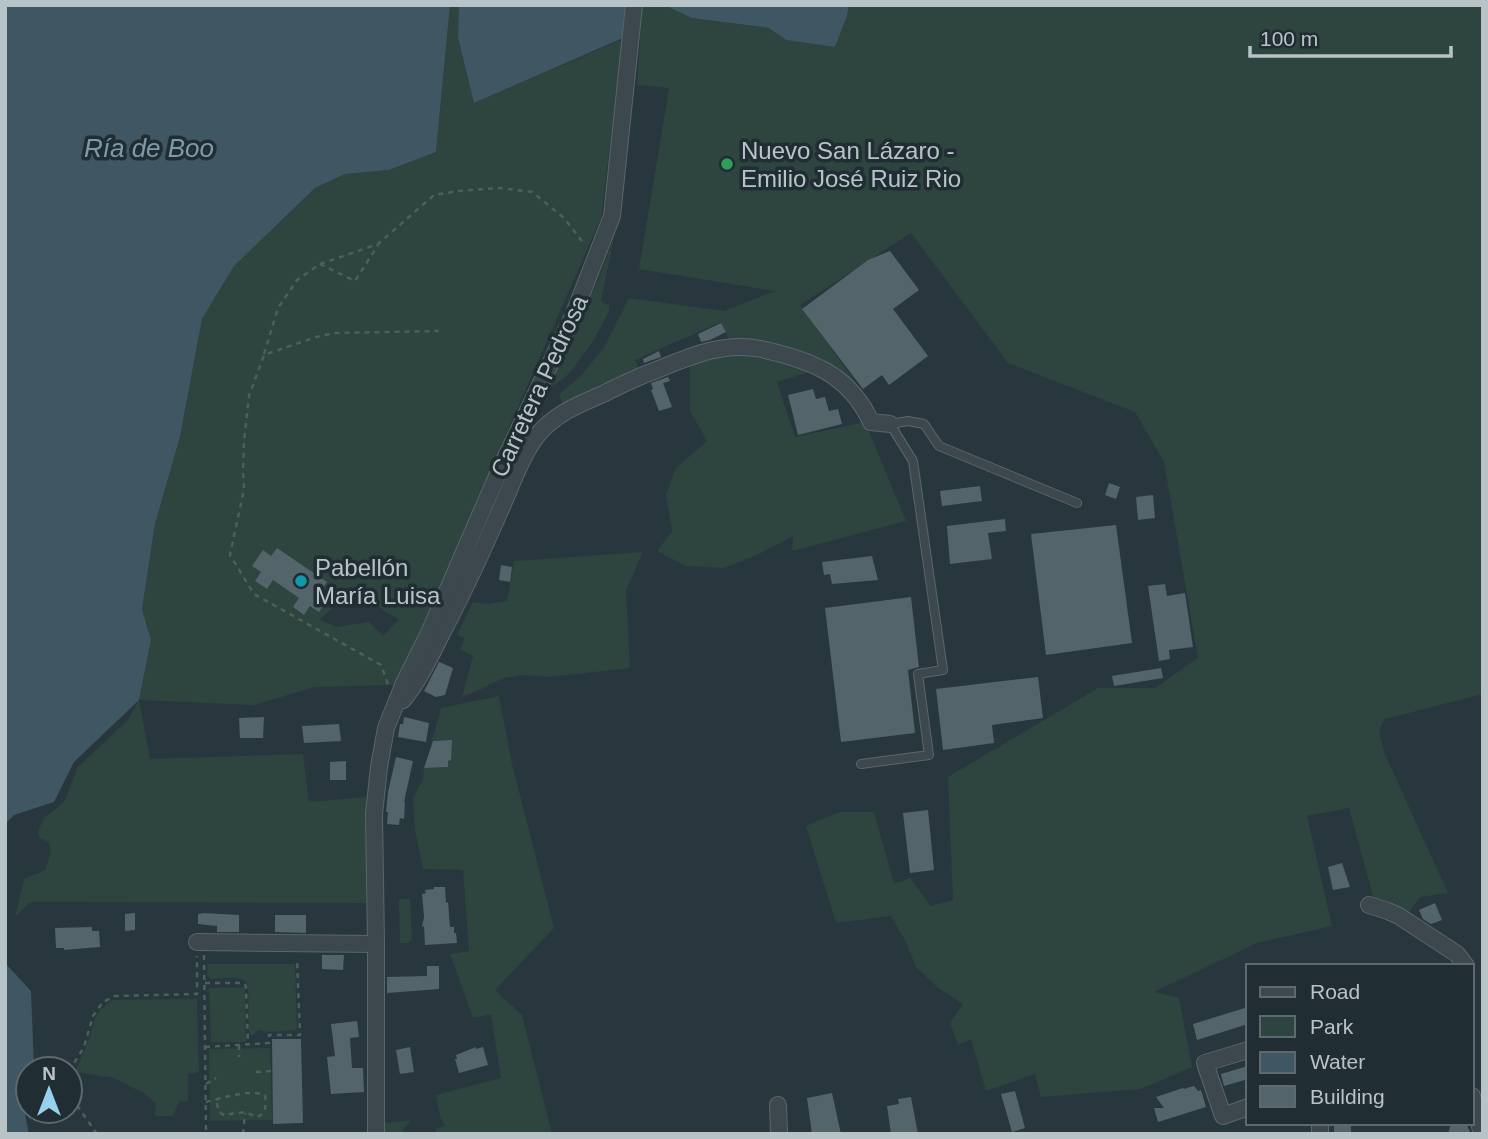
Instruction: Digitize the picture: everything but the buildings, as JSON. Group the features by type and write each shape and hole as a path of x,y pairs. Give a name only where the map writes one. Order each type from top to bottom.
{"street":[{"name":"Carretera Pedrosa","path":"376,1134 374,814 386,728 501,467 573,316 612,216 634,5"},
{"name":"Carretera Pedrosa","path":"395,708 417,682 469,581 528,449 543,429 562,412 644,375 701,353 728,346 750,347 788,355 827,371 852,391 871,422 890,424"},
{"path":"1369,905 1399,916 1457,954 1464,964"},
{"path":"201,942 376,944"},
{"path":"1246,1051 1205,1063 1223,1115 1246,1108"},
{"path":"1474,1104 1482,1134"},
{"path":"778,1105 779,1134"}],"lane":[{"path":"861,764 929,755 918,674 943,670 913,461 890,424 908,421 924,425 939,446 1077,503"}],"path":[{"path":"320,264 355,281 378,244 434,195 502,188 532,192 564,218 595,259"},
{"path":"378,244 320,264 297,280 278,308 249,396 244,441 244,489 230,555 254,594 381,665 395,708"},
{"path":"264,355 334,333 439,331"},
{"path":"201,942 205,983 206,1134"},
{"path":"97,1134 72,1098 70,1084 73,1065 84,1047 93,1016 103,1002 115,996 197,994 201,942"},
{"path":"205,1047 269,1043 269,1035 300,1035 297,943"},
{"path":"205,983 243,983 246,986 248,1045"},
{"path":"239,1045 239,1057"},
{"path":"256,1072 272,1071"},
{"path":"206,1084 216,1078"},
{"path":"206,1102 249,1093 260,1093 265,1095 265,1109 257,1117 245,1112 224,1115 219,1112 216,1100"},
{"path":"243,1134 245,1112"}],"green space":[{"path":"450,5 459,5 458,38 474,103 623,39 601,218 396,685 315,687 254,705 139,700 151,640 142,609 155,524 180,437 202,319 234,266 315,188 345,174 389,170 436,152","holes":["359,593 399,619 383,636 369,622 336,627 320,619 340,601"]},
{"path":"642,5 664,5 692,18 769,28 786,40 835,47 849,5 1483,5 1483,694 1385,719 1379,730 1384,752 1448,893 1420,897 1409,912 1374,900 1349,808 1307,816 1332,926 1257,943 1154,992 1179,998 1192,1067 1141,1089 1041,1097 1035,1074 986,1091 971,1039 958,1045 950,1023 963,1004 938,988 916,967 891,916 836,923 806,826 840,812 874,812 894,884 910,878 931,906 953,900 948,777 1098,688 1155,688 1198,658 1164,462 1135,412 1008,363 911,233 800,305 863,393 857,388 730,343 721,322 635,360 641,373 564,407 559,394 580,377 605,346 629,298 724,311 775,291 639,269 669,88 637,85"},
{"path":"614,238 601,301 609,306 609,311 595,338 572,370 548,388 597,283"},
{"path":"711,354 768,354 816,370 777,382 795,437 865,422 906,521 792,551 793,536 724,568 686,566 657,551 672,531 666,495 676,468 707,441 690,411 690,365"},
{"path":"643,552 626,590 630,668 550,677 522,675 503,678 462,697 473,656 460,649 465,638 457,635 473,602 488,604 507,601 514,561"},
{"path":"499,696 512,764 554,928 495,990 522,1015 552,1134 437,1134 436,1128 445,1126 436,1095 501,1078 491,1014 473,1018 450,954 469,951 463,870 423,869 415,830 413,798 423,779 424,768 448,767 448,761 451,760 451,740 431,741 441,708"},
{"path":"139,700 150,759 303,754 309,802 366,797 369,903 30,902 15,917 24,879 45,870 51,852 49,842 39,838 38,831 44,818 64,802 78,767 127,721"},
{"path":"399,899 410,899 412,939 408,943 400,943"},
{"path":"208,964 295,964 297,1030 258,1030 252,1036 249,1033 248,985 236,978 211,979 207,975"},
{"path":"245,987 246,1042 211,1042 209,988"},
{"path":"197,999 199,1072 188,1074 188,1101 179,1102 173,1116 155,1116 156,1103 114,1078 84,1073 82,1055 95,1018 112,1000"},
{"path":"270,1048 272,1120 210,1121 209,1049"},
{"path":"410,1120 401,1134 384,1134 384,1123"}],"water":[{"name":"Ría de Boo","path":"5,5 450,5 436,152 389,170 345,174 315,188 234,266 202,319 180,437 155,524 142,609 151,640 139,700 74,762 54,802 14,815 5,824"},
{"path":"459,5 626,5 623,38 474,103 458,38"},
{"path":"664,5 849,5 835,47 786,40 769,28 692,18"},
{"path":"5,963 31,991 33,1055 14,1055 14,1125 27,1125 29,1134 5,1134"}],"place":[{"name":"Nuevo San Lázaro - Emilio José Ruiz Rio","path":"727,164"},
{"name":"Pabellón María Luisa","path":"301,581"}]}
